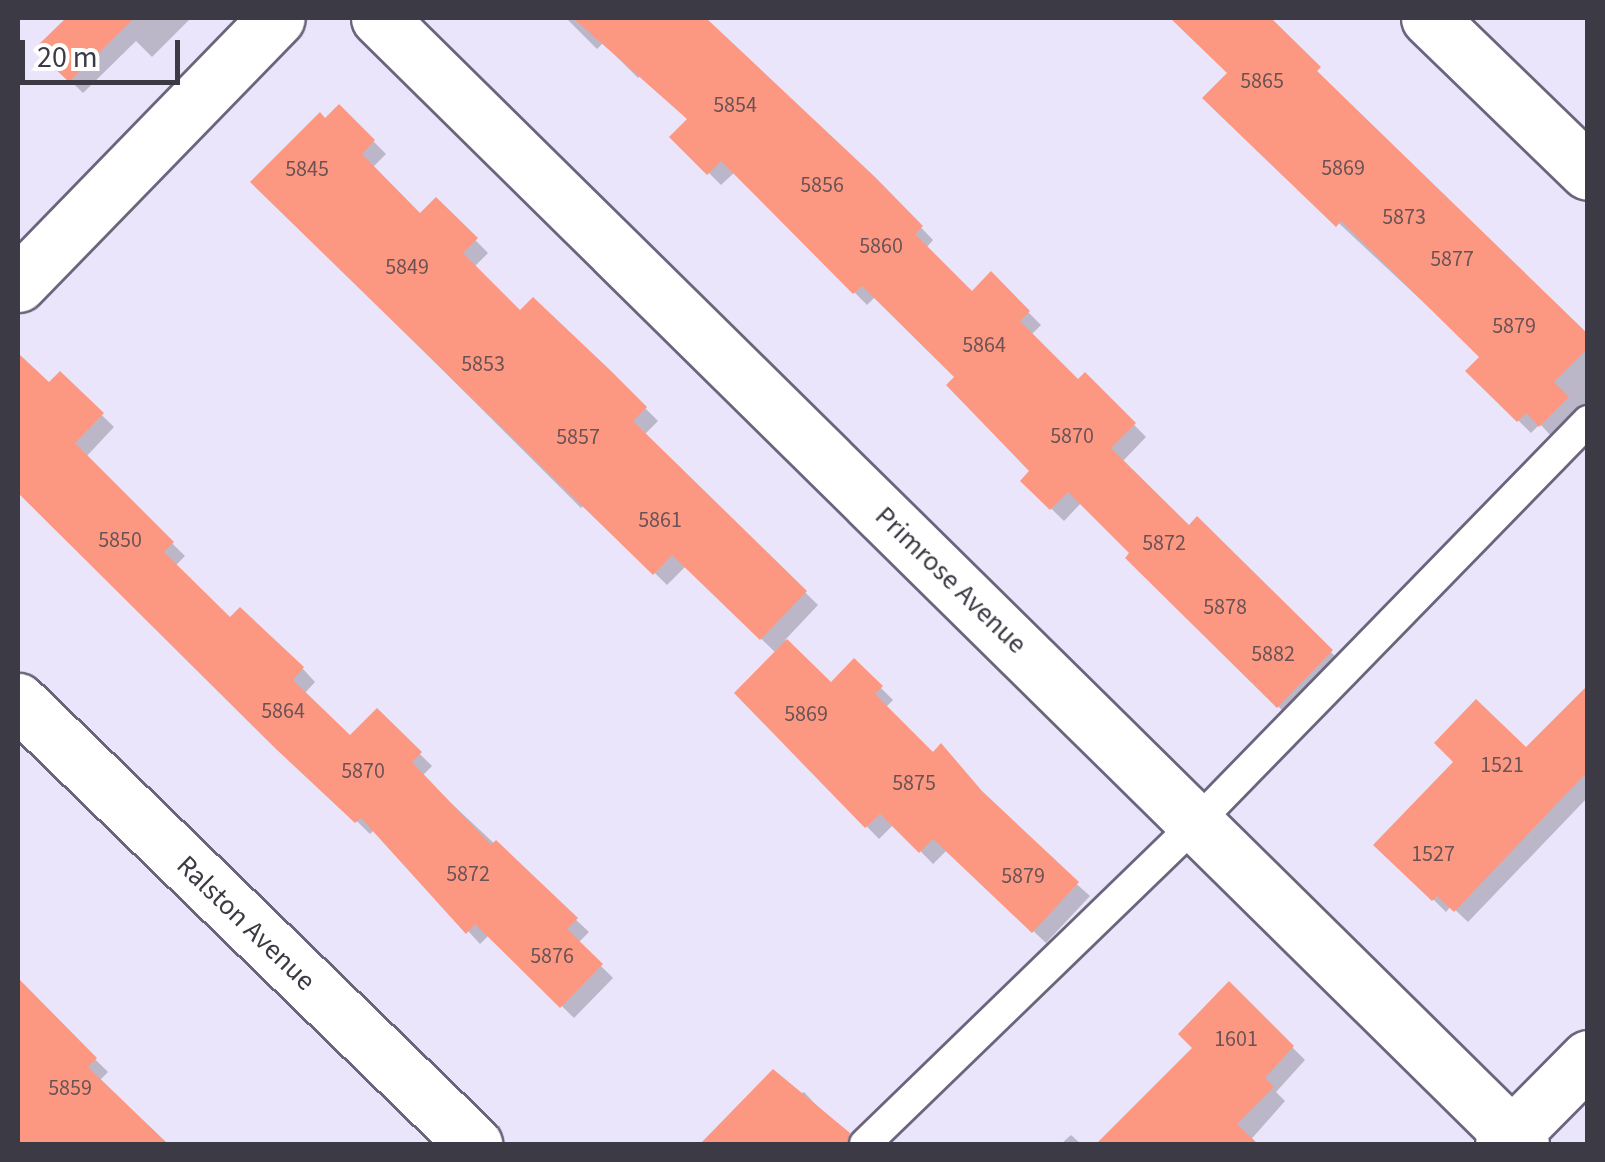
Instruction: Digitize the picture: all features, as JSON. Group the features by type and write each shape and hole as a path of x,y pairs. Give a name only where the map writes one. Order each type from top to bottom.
{"street":[{"path":"18,284 278,18"},
{"name":"Primrose Avenue","path":"379,18 1197,822 1512,1141"},
{"path":"1429,18 1588,172"},
{"name":"Ralston Avenue","path":"18,700 474,1144"},
{"path":"1512,1141 1588,1058"}],"lane":[{"path":"865,1144 1197,822 1588,421"}],"building":[{"path":"66,18 134,18 69,82 34,49"},
{"path":"573,18 706,18 923,226 915,234 972,291 991,271 1030,311 1020,321 1078,379 1085,372 1136,423 1111,448 1189,525 1197,516 1333,650 1277,708 1125,558 1129,553 1068,492 1050,510 1020,481 1029,471 946,385 954,377 862,286 853,294 721,161 707,175 669,137 687,119"},
{"path":"1170,18 1271,18 1321,67 1317,71 1588,334 1588,348 1554,382 1569,397 1539,427 1526,413 1517,422 1465,371 1479,357 1341,221 1336,227 1202,98 1227,73"},
{"path":"339,104 375,140 362,154 420,213 436,197 478,238 463,253 520,310 533,297 610,370 647,407 633,421 807,591 760,640 672,555 653,575 250,182 320,112 325,118"},
{"path":"18,353 49,382 60,371 104,413 75,443 174,542 164,552 230,617 240,607 304,667 293,680 350,735 377,708 422,752 412,762 491,845 496,840 578,918 567,929 603,964 560,1008 475,924 466,934 361,818 355,823 276,749 18,493"},
{"path":"787,639 831,682 854,658 883,686 875,694 933,752 941,743 982,791 1079,882 1032,933 933,839 919,853 880,814 865,828 734,693"},
{"path":"1588,685 1588,771 1454,912 1437,896 1432,901 1373,845 1453,762 1434,743 1476,699 1526,747"},
{"path":"18,978 97,1058 88,1067 168,1144 18,1144"},
{"path":"1229,981 1294,1046 1265,1078 1274,1087 1237,1124 1258,1144 1096,1144 1192,1048 1178,1034"},
{"path":"773,1069 850,1133 847,1144 700,1144"}]}
